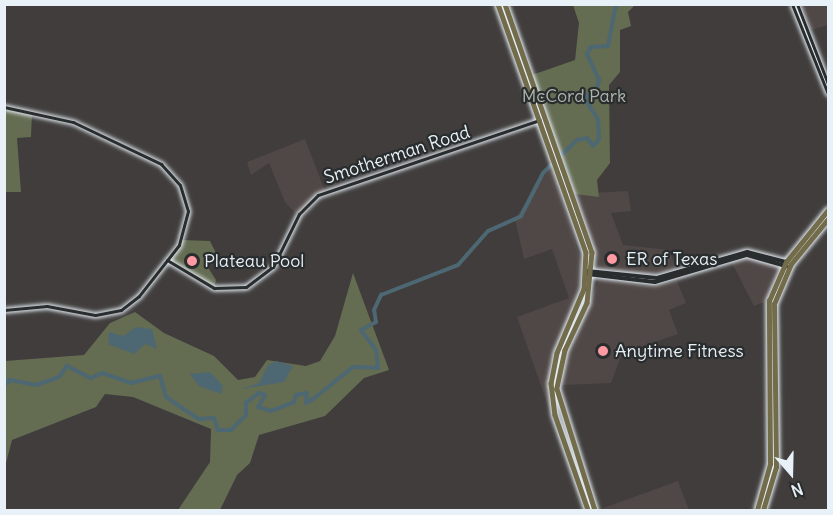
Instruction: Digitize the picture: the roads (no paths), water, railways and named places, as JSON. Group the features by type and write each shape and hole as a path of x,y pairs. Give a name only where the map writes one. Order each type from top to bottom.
{"main road":[{"path":"498,4 559,177 572,203"},
{"path":"505,4 565,174 585,246 589,273 587,303 565,342 558,395 588,510"},
{"path":"757,510 770,465 765,322 788,264 828,210"},
{"path":"809,237 828,219"},
{"path":"589,273 645,282 674,275 735,253 762,253 788,264"},
{"path":"763,510 776,467 772,324 788,264"},
{"path":"578,473 595,510"}],"street":[{"path":"794,4 828,84"},
{"path":"815,51 828,94"},
{"path":"4,107 73,122 170,171 183,190 188,212 183,238 167,260 139,296 115,312 90,315 37,306 4,310"},
{"name":"Smotherman Road","path":"167,260 214,288 246,287 273,267 299,214 318,195 545,118"}],"water":[{"path":"136,327 152,329 157,349 145,344 134,354 108,344 109,332 123,336"},
{"path":"276,361 293,366 284,382 241,389 259,383 268,365"},
{"path":"210,372 223,386 221,394 199,386 190,374"}],"waterway":[{"path":"4,385 10,380 36,385 59,377 67,366 91,378 102,373 131,383 160,376 166,397 199,419 214,418 218,430 231,430 246,415 246,403 259,393 265,395 258,407 271,411 294,402 296,395 307,393 306,403 353,367 378,368 376,350 361,330 376,322 374,310 381,295 458,265 488,231 521,216 543,173 577,140 587,138 593,146 599,139 598,119 585,100 587,95 595,95 599,80 587,54 591,47 608,46 616,4"}],"place":[{"name":"ER of Texas","path":"612,259"},
{"name":"Plateau Pool","path":"192,261"},
{"name":"Anytime Fitness","path":"603,351"}],"park label":[{"name":"McCord Park","path":"574,96"}]}
